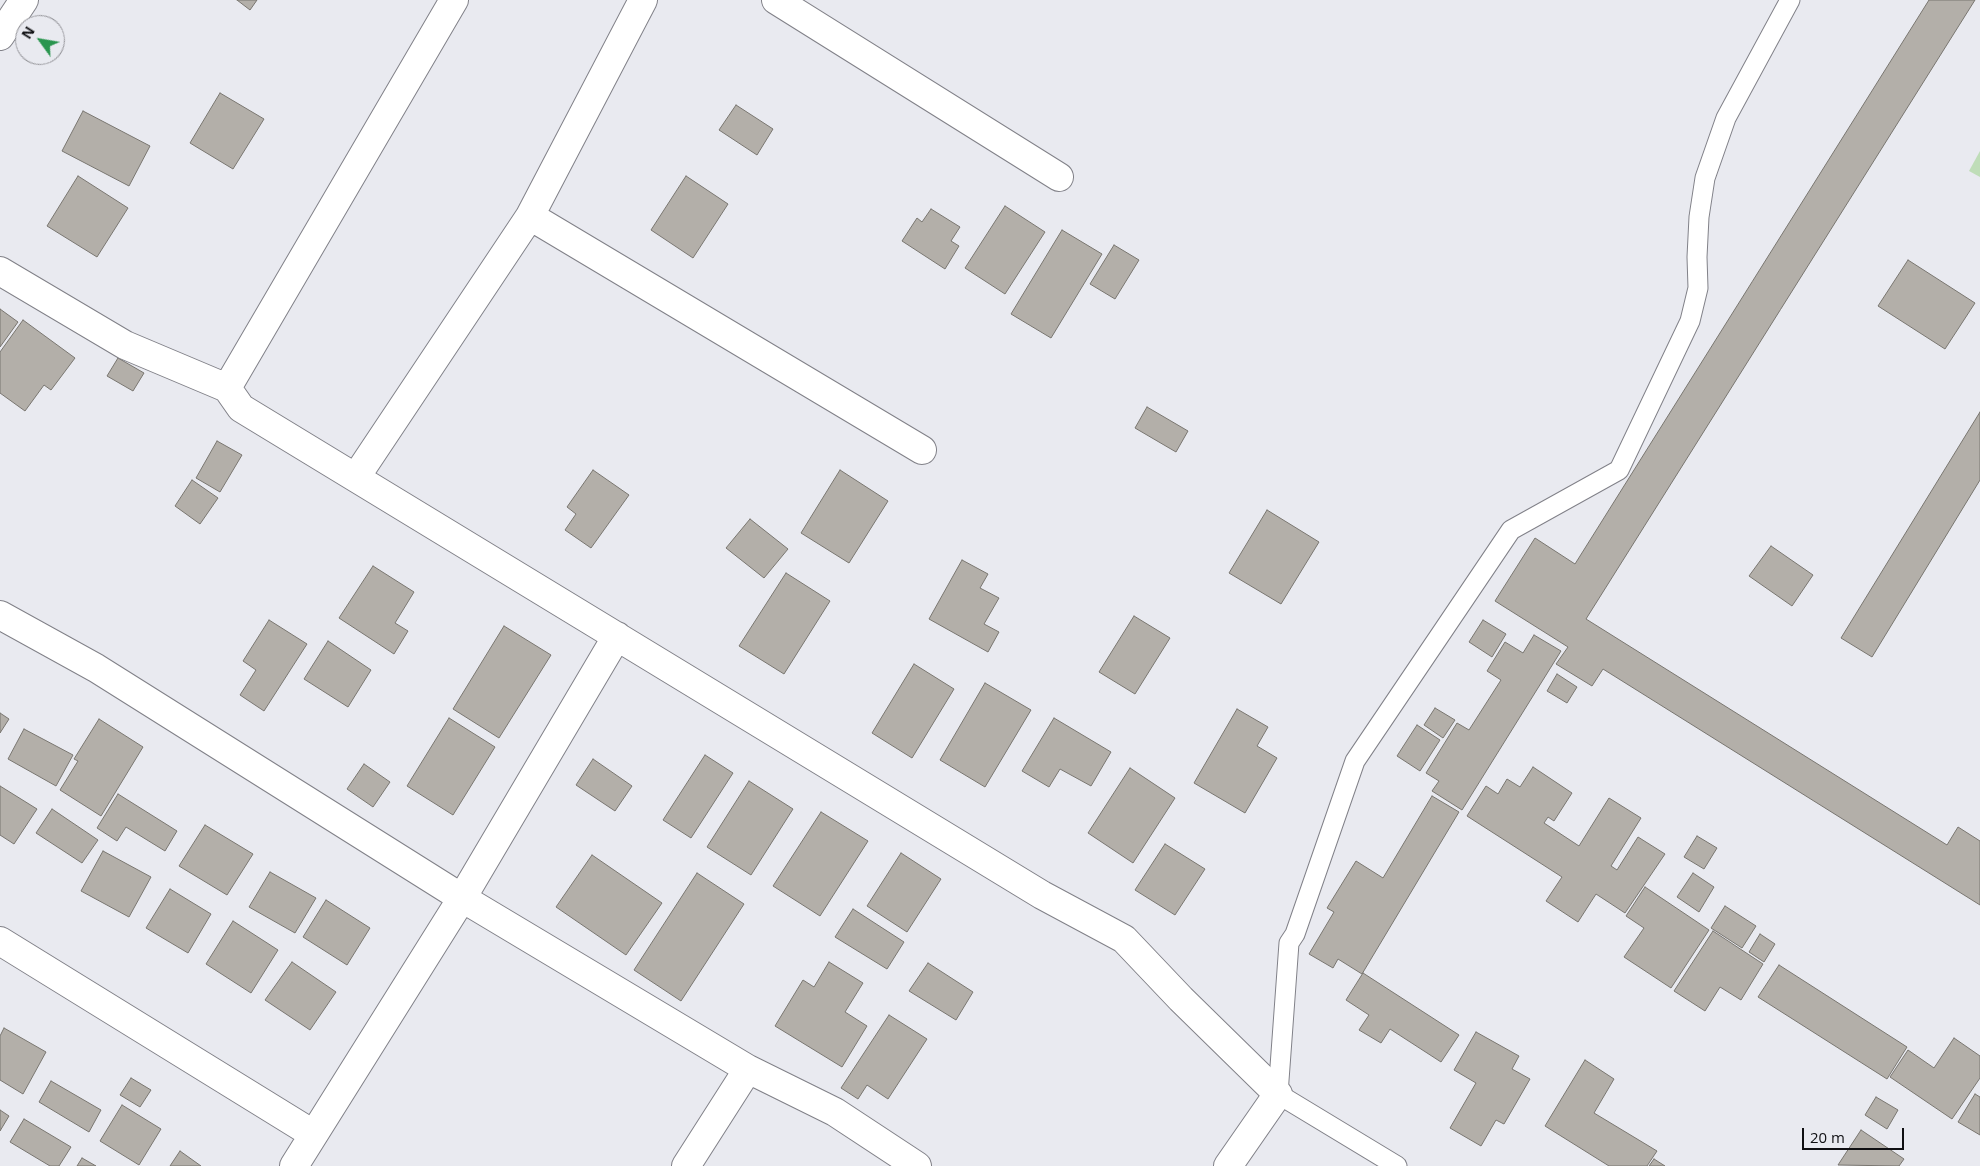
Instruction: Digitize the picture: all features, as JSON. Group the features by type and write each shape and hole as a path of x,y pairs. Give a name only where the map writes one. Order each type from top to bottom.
{"street":[{"path":"0,36 24,0"},
{"path":"226,388 454,0"},
{"path":"356,476 530,216 643,0"},
{"path":"776,0 1059,177"},
{"path":"530,216 922,450"},
{"path":"0,271 125,345 226,388 241,408 356,476 1042,895 1124,939 1181,999 1278,1094 1228,1166"},
{"path":"0,615 96,668 462,898 748,1069 835,1112 917,1166"},
{"path":"294,1166 462,898 616,636"},
{"path":"0,941 313,1134"},
{"path":"686,1166 748,1069"}],"lane":[{"path":"1397,1166 1278,1094 1289,943 1295,934 1355,760 1511,530 1619,470 1690,321 1698,288 1697,257 1705,178 1726,118 1790,0"}],"green space":[{"path":"1980,151 1980,177 1969,171"}],"building":[{"path":"237,0 257,0 250,10"},
{"path":"1929,0 1975,0 1586,619 1947,845 1958,827 1980,841 1980,905 1603,669 1592,686 1556,664 1568,647 1495,601 1535,538 1575,564"},
{"path":"220,93 264,119 233,169 190,143"},
{"path":"736,105 773,129 757,155 719,130"},
{"path":"83,111 150,146 129,186 62,151"},
{"path":"78,176 128,208 97,257 47,226"},
{"path":"686,176 728,204 693,258 651,230"},
{"path":"1005,206 1045,232 1005,294 965,268"},
{"path":"931,209 960,227 951,241 959,246 945,269 902,241 917,218 922,222"},
{"path":"1062,230 1102,254 1051,338 1011,314"},
{"path":"1114,245 1139,260 1115,299 1090,284"},
{"path":"1908,260 1975,303 1945,349 1878,306"},
{"path":"0,309 18,322 0,347"},
{"path":"23,320 75,358 51,390 44,385 25,411 0,393 0,352"},
{"path":"118,358 144,373 133,391 107,376"},
{"path":"1147,407 1188,431 1176,452 1135,428"},
{"path":"1980,412 1980,480 1872,657 1841,638"},
{"path":"217,441 242,455 220,492 196,478"},
{"path":"593,470 629,495 591,548 565,530 576,514 567,507"},
{"path":"840,470 888,501 849,563 801,533"},
{"path":"192,480 218,498 200,524 175,506"},
{"path":"1267,510 1319,542 1281,604 1229,573"},
{"path":"750,519 788,549 764,578 726,548"},
{"path":"1771,546 1813,575 1792,606 1749,576"},
{"path":"962,560 988,574 980,588 999,598 984,624 999,632 988,652 929,619"},
{"path":"373,566 414,592 395,623 408,631 394,654 339,618"},
{"path":"786,573 830,601 784,674 739,646"},
{"path":"1134,616 1170,638 1135,694 1099,672"},
{"path":"269,620 307,644 264,711 240,695 256,670 243,661"},
{"path":"1483,620 1506,634 1492,657 1469,642"},
{"path":"504,626 551,655 499,738 453,709"},
{"path":"1534,635 1561,651 1462,810 1432,791 1439,781 1426,773 1457,723 1469,730 1501,680 1487,671 1505,642 1523,653"},
{"path":"328,641 371,670 348,707 304,679"},
{"path":"914,664 954,689 912,758 872,733"},
{"path":"1557,674 1577,687 1567,703 1547,691"},
{"path":"985,683 1031,710 985,787 940,760"},
{"path":"1435,708 1455,720 1443,738 1424,725"},
{"path":"1237,709 1268,727 1257,746 1277,758 1245,813 1194,783"},
{"path":"0,713 9,719 0,733"},
{"path":"449,718 495,747 453,815 407,786"},
{"path":"1054,718 1111,752 1091,786 1060,769 1049,787 1022,771"},
{"path":"99,719 143,747 101,816 60,790 78,761 74,759"},
{"path":"1417,725 1440,740 1420,771 1397,756"},
{"path":"24,729 73,755 56,786 8,759"},
{"path":"705,755 733,773 691,838 663,820"},
{"path":"593,759 632,786 615,811 576,785"},
{"path":"364,764 390,782 373,807 347,789"},
{"path":"1533,767 1572,793 1554,821 1548,817 1544,823 1579,846 1609,798 1641,818 1611,866 1617,870 1638,837 1665,854 1625,913 1596,894 1578,922 1546,901 1562,877 1467,816 1486,786 1498,794 1507,779 1520,787"},
{"path":"1130,768 1175,798 1133,863 1088,833"},
{"path":"749,781 793,809 751,875 707,847"},
{"path":"0,786 37,809 14,844 0,835"},
{"path":"118,794 177,831 165,851 126,827 117,841 97,828"},
{"path":"1432,796 1459,812 1362,974 1338,959 1333,968 1309,954 1334,912 1327,908 1356,861 1383,878"},
{"path":"52,809 98,840 82,863 36,833"},
{"path":"821,812 868,841 820,916 773,886"},
{"path":"205,825 253,854 227,895 179,866"},
{"path":"1697,836 1717,848 1704,869 1684,857"},
{"path":"1165,844 1205,869 1175,915 1135,890"},
{"path":"103,851 151,877 129,917 81,891"},
{"path":"901,853 941,879 907,932 867,906"},
{"path":"592,855 662,903 626,955 556,907"},
{"path":"270,872 316,898 295,933 249,907"},
{"path":"697,873 744,904 681,1001 634,970"},
{"path":"1693,873 1714,887 1699,912 1677,897"},
{"path":"1645,887 1709,930 1671,988 1624,957 1644,928 1626,916"},
{"path":"170,889 211,914 188,953 146,928"},
{"path":"326,900 370,928 347,965 303,937"},
{"path":"1725,906 1756,926 1742,948 1711,928"},
{"path":"853,909 904,942 887,969 835,937"},
{"path":"233,921 278,950 251,993 206,964"},
{"path":"1713,931 1763,964 1741,1000 1720,987 1705,1011 1674,991"},
{"path":"1760,934 1775,944 1764,962 1749,952"},
{"path":"292,962 336,992 310,1030 265,1000"},
{"path":"829,962 863,983 845,1012 867,1026 842,1067 775,1026 803,980 814,987"},
{"path":"928,963 973,992 956,1020 909,991"},
{"path":"1779,965 1907,1047 1887,1079 1758,997"},
{"path":"1363,973 1459,1035 1441,1062 1390,1029 1381,1043 1359,1030 1369,1015 1346,1000"},
{"path":"889,1015 927,1039 888,1099 867,1085 858,1099 841,1088"},
{"path":"4,1028 46,1052 23,1094 0,1080 0,1036"},
{"path":"1476,1032 1519,1056 1512,1069 1530,1079 1504,1124 1496,1120 1481,1146 1450,1128 1476,1083 1454,1070"},
{"path":"1954,1038 1980,1056 1980,1078 1952,1119 1890,1077 1908,1050 1934,1068"},
{"path":"1585,1060 1614,1079 1594,1113 1657,1151 1647,1166 1609,1166 1545,1126"},
{"path":"131,1078 151,1090 140,1107 120,1095"},
{"path":"51,1081 101,1110 89,1132 39,1102"},
{"path":"1975,1094 1980,1097 1980,1135 1958,1122"},
{"path":"1876,1097 1898,1110 1887,1129 1865,1115"},
{"path":"122,1105 161,1129 139,1165 100,1141"},
{"path":"0,1110 9,1116 0,1131"},
{"path":"24,1119 71,1147 59,1166 50,1166 10,1142"},
{"path":"1861,1130 1904,1159 1899,1166 1838,1165"},
{"path":"180,1151 201,1166 170,1166"},
{"path":"82,1158 96,1166 77,1166"},
{"path":"1654,1159 1665,1166 1649,1166"}]}
